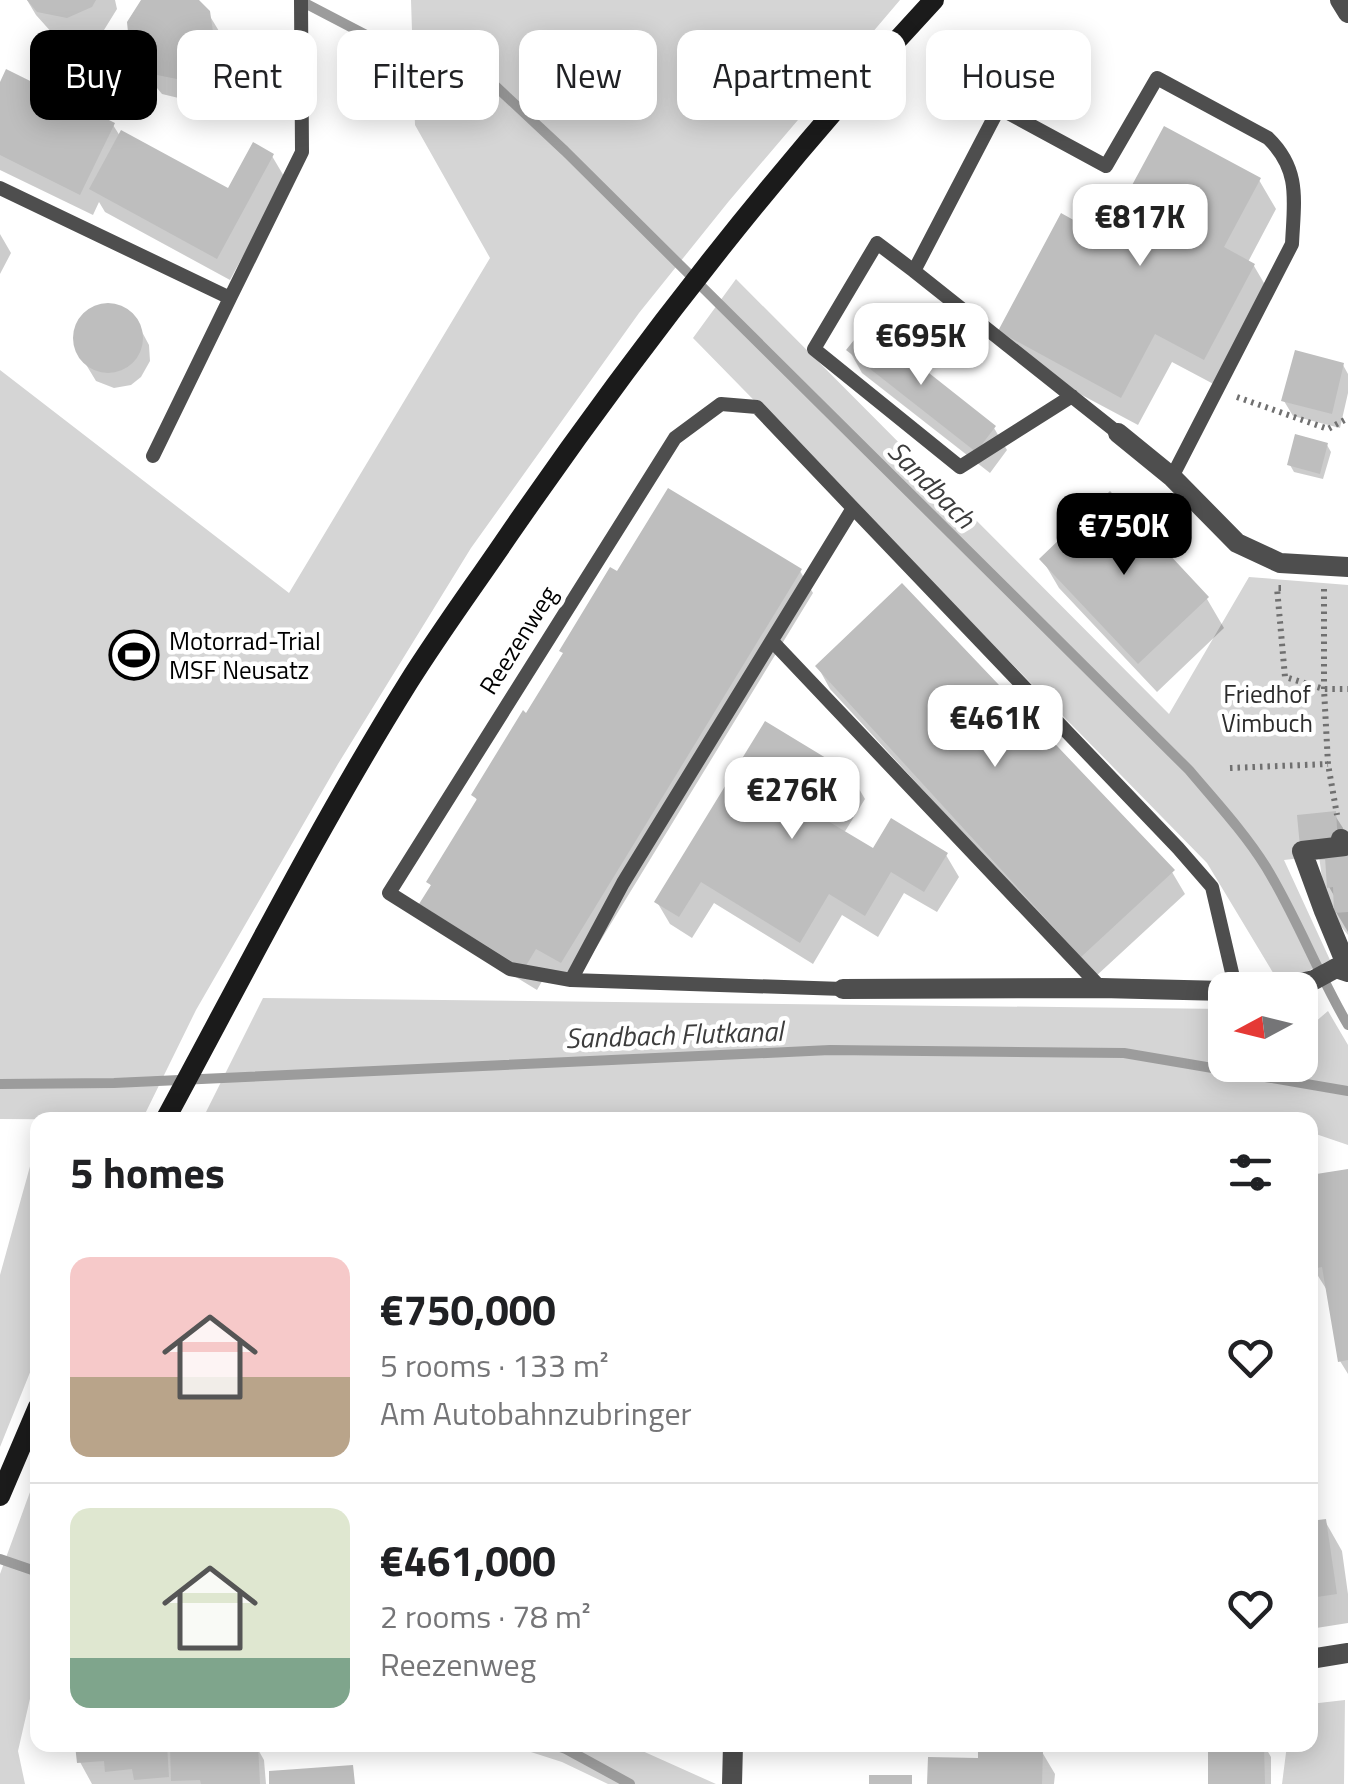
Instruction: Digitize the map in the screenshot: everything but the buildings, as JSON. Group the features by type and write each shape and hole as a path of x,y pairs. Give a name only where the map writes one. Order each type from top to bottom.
{"main road":[{"path":"170,1112 334,809 409,682 575,439 722,244 934,0"},
{"path":"0,1496 30,1427"}],"street":[{"path":"1340,0 1348,13"},
{"path":"1118,433 1172,477 1237,543 1280,563 1348,567"},
{"path":"1318,979 1344,969 1302,851 1345,846 1341,840"},
{"name":"Reezenweg","path":"843,990 1208,991"},
{"path":"1318,1658 1348,1653"},
{"path":"732,1784 733,1752"}],"lane":[{"path":"153,456 302,152 301,0"},
{"path":"914,271 999,108 1106,166 1157,78 1268,138 1282,152 1293,176 1292,244 1172,477"},
{"path":"0,188 230,298"},
{"path":"1072,396 960,467 814,349 877,242 1072,396 1118,433"},
{"name":"Reezenweg","path":"843,990 571,980 510,969 389,892 675,438 721,404 758,407 1178,848 1212,887 1232,972"},
{"path":"571,980 624,884 853,508"},
{"path":"772,642 1101,988"}],"path":[{"path":"1217,390 1328,429 1348,418"},
{"path":"1293,589 1277,588 1285,677 1324,688 1348,689"},
{"path":"1308,589 1324,589 1328,764 1341,840"},
{"path":"1230,768 1328,764"}],"green space":[{"path":"411,0 900,0 874,30 677,30 677,120 798,120 639,313 471,548 338,764 196,1010 146,1112 30,1112 30,1119 0,1119 0,370 289,593 490,258 415,120 499,120 499,30 412,30"},
{"name":"Friedhof Vimbuch","path":"736,279 1169,714 1249,577 1348,585 1348,935 1326,908 1319,856 1284,860 1330,960 1306,972 1273,972 1207,863 693,338"},
{"path":"263,998 1208,1009 1208,1082 1318,1082 1318,1020 1328,1011 1348,1045 1348,1145 1318,1135 1318,1112 206,1112"},
{"path":"30,1166 30,1372 0,1447 0,1275"},
{"path":"30,1492 30,1699 18,1751 25,1784 0,1784 0,1574"},
{"path":"1345,1700 1344,1784 1282,1784 1286,1752 1318,1752 1318,1703"},
{"path":"531,1752 645,1752 716,1784 608,1784"}],"waterway":[{"name":"Sandbach","path":"299,0 418,62 489,80 565,151 1189,770 1266,867 1348,1025"},
{"name":"Sandbach Flutkanal","path":"0,1084 114,1083 830,1050 1124,1053 1348,1091"},
{"path":"0,1559 30,1569"},
{"path":"571,1752 630,1784"}],"place":[{"name":"Motorrad-Trial MSF Neusatz","path":"134,655"}]}
